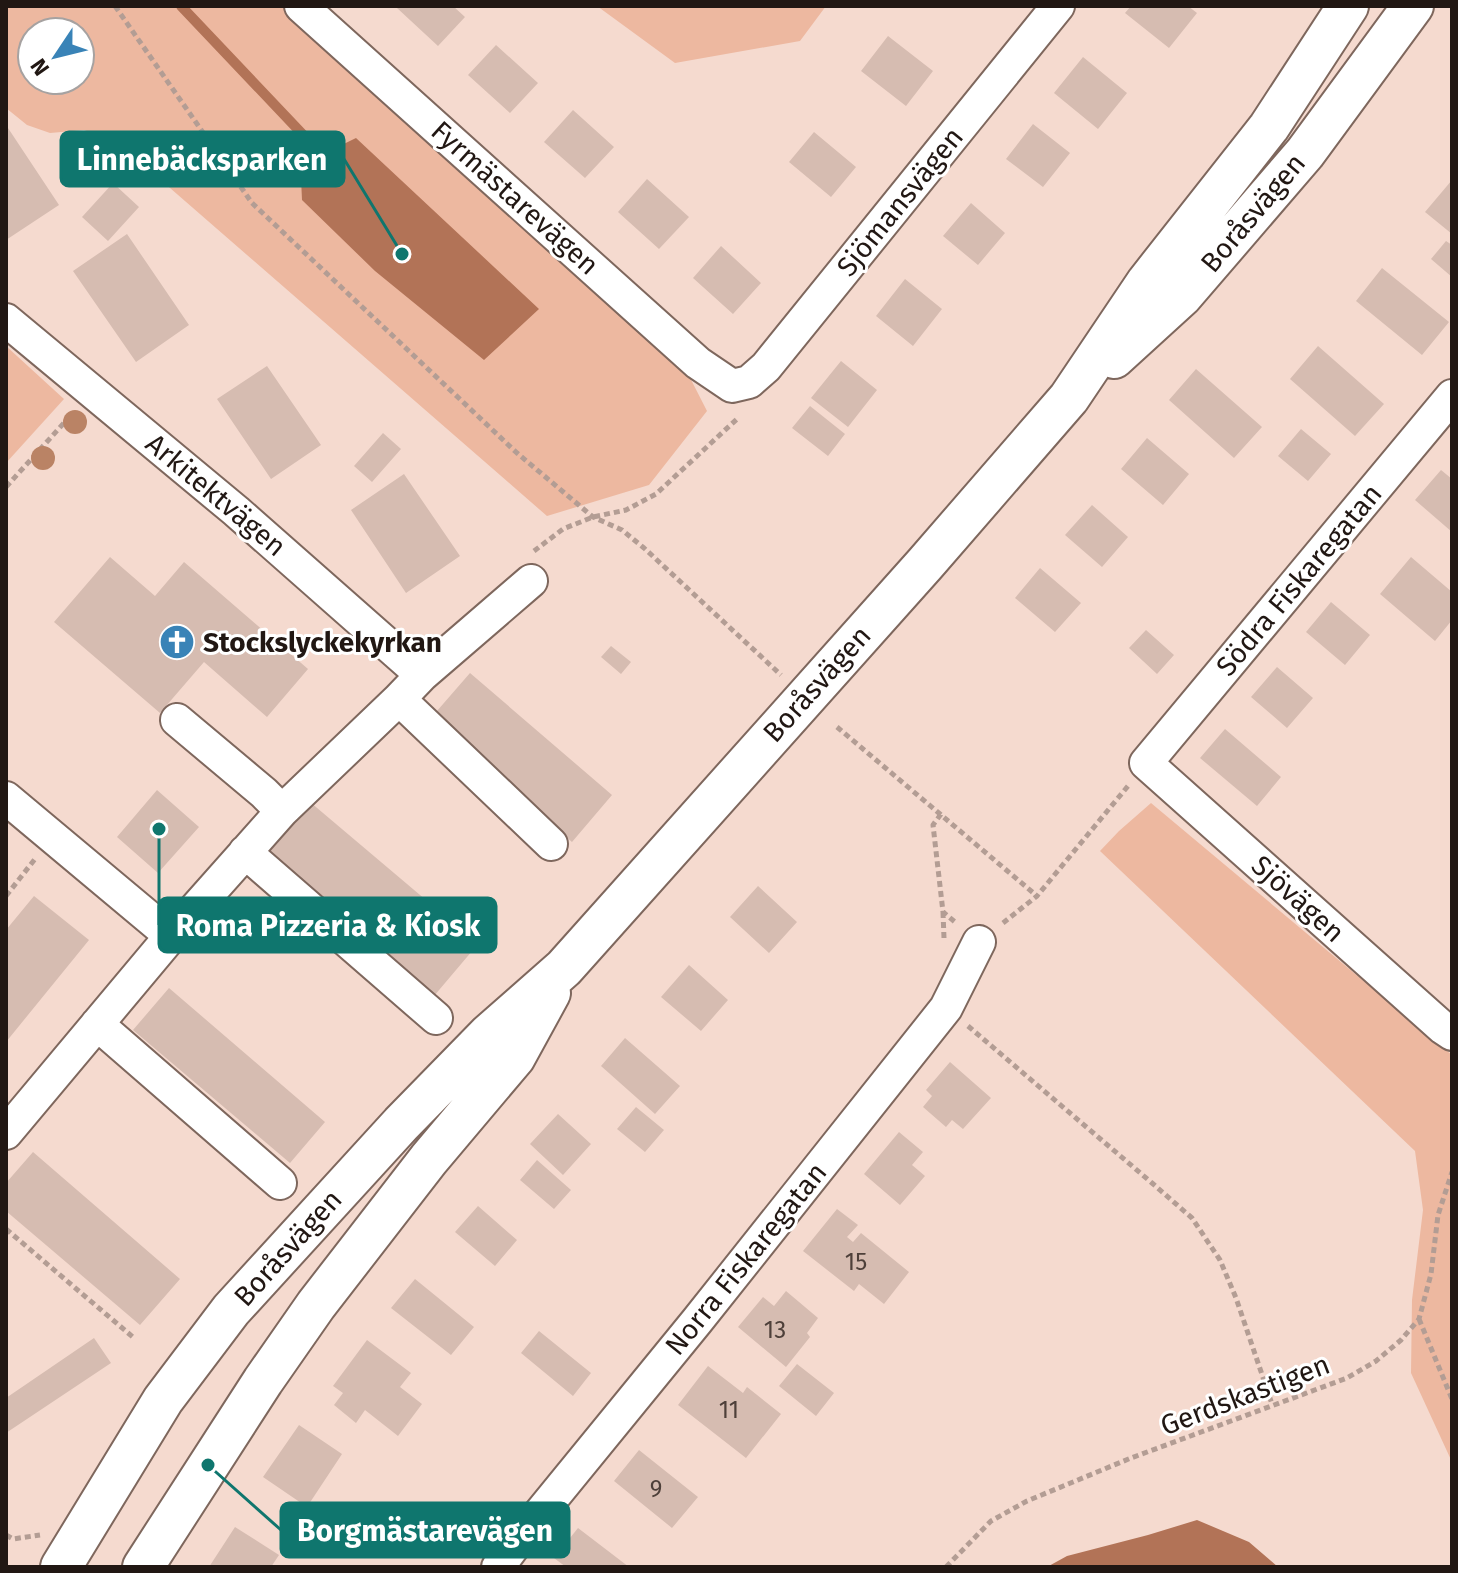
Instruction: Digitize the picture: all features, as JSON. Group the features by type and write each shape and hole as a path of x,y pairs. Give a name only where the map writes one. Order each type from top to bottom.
{"main road":[{"name":"Boråsvägen","path":"1069,398 1147,282 1269,127 1348,6"},
{"name":"Boråsvägen","path":"53,1550 231,1310 401,1124 489,1034 564,968 1069,398 1182,296 1305,153 1413,6"},
{"name":"Boråsvägen","path":"143,1567 316,1305 429,1159 515,1057 564,968"}],"street":[{"name":"Fyrmästarevägen","path":"301,6 698,363 732,386"},
{"name":"Sjömansvägen","path":"732,386 749,382 766,367 1058,6"},
{"name":"Arkitektvägen","path":"6,320 236,511 422,675"},
{"name":"Södra Fiskaregatan","path":"1146,763 1452,396"},
{"path":"6,1133 171,936 282,811 422,675 531,581"},
{"path":"399,699 551,844"},
{"path":"177,720 282,811"},
{"name":"Sjövägen","path":"1146,763 1452,1034"},
{"path":"6,798 171,936"},
{"path":"245,852 436,1018"},
{"name":"Norra Fiskaregatan","path":"498,1567 946,1008 979,942"},
{"path":"97,1024 280,1183"}],"path":[{"path":"115,6 252,203 517,453 593,517 622,530 644,548 782,676"},
{"path":"6,487 92,391"},
{"path":"837,727 1037,896"},
{"path":"941,814 933,825 943,912 979,942 1037,896 1146,763"},
{"path":"6,896 52,837"},
{"path":"946,1008 1192,1218 1220,1260 1272,1404"},
{"name":"Gerdskastigen","path":"946,1567 991,1521 1027,1501 1131,1458 1347,1378 1376,1361 1401,1340 1419,1319 1431,1274 1438,1215 1452,1172"},
{"path":"6,1229 134,1338"},
{"path":"1419,1319 1452,1399"},
{"path":"6,1535 13,1539 37,1537 53,1550"}],"shaded area":[{"path":"6,6 282,6 684,366 707,411 649,485 547,516 116,141 84,130 50,133 27,125 6,108"},
{"path":"597,6 826,6 800,41 675,63"},
{"path":"356,138 539,309 484,360 375,271 302,200 301,178 319,156"},
{"path":"6,346 64,399 6,463"},
{"path":"1151,803 1452,1055 1452,1462 1411,1373 1412,1300 1423,1210 1415,1151 1100,851"},
{"path":"1197,1520 1249,1542 1278,1567 1047,1567 1067,1556"}],"building":[{"path":"398,6 453,6 465,17 438,46"},
{"path":"1131,6 1188,6 1197,13 1169,48 1125,13"},
{"path":"888,36 933,71 906,106 861,71"},
{"path":"496,45 538,83 510,113 468,75"},
{"path":"1083,57 1127,93 1098,129 1054,93"},
{"path":"573,110 614,147 585,178 544,142"},
{"path":"1033,124 1070,153 1043,187 1006,159"},
{"path":"6,125 59,205 6,240"},
{"path":"814,132 856,167 831,197 789,162"},
{"path":"647,179 689,217 659,249 618,212"},
{"path":"1452,180 1452,234 1425,212"},
{"path":"113,183 139,207 108,241 82,217"},
{"path":"971,203 1005,233 978,265 943,236"},
{"path":"127,234 189,325 136,362 73,271"},
{"path":"1446,241 1452,245 1452,277 1431,259"},
{"path":"721,246 761,283 733,314 693,278"},
{"path":"1382,268 1449,322 1422,355 1356,301"},
{"path":"905,279 942,309 913,346 876,316"},
{"path":"1318,346 1384,404 1355,436 1290,379"},
{"path":"841,361 877,390 848,427 811,398"},
{"path":"267,366 321,445 271,479 217,399"},
{"path":"1196,369 1262,427 1234,458 1169,400"},
{"path":"810,406 845,434 828,456 792,428"},
{"path":"1301,429 1331,454 1308,481 1278,456"},
{"path":"383,433 401,449 372,482 354,466"},
{"path":"1147,438 1189,474 1163,505 1121,469"},
{"path":"1441,470 1452,479 1452,532 1415,500"},
{"path":"404,474 460,556 406,593 351,510"},
{"path":"1092,505 1128,537 1102,567 1065,535"},
{"name":"Stockslyckekyrkan","path":"110,557 155,596 184,562 308,669 267,717 204,662 160,713 54,622"},
{"path":"1411,557 1452,592 1452,620 1435,641 1380,594"},
{"path":"1040,568 1081,603 1055,632 1015,598"},
{"path":"1331,602 1370,635 1345,665 1306,632"},
{"path":"1146,630 1174,655 1157,674 1129,648"},
{"path":"611,646 631,662 621,674 601,657"},
{"path":"1277,667 1313,698 1287,728 1251,697"},
{"path":"470,673 612,795 572,842 430,719"},
{"path":"1225,729 1281,777 1257,806 1200,758"},
{"path":"157,790 199,827 158,873 117,837"},
{"path":"310,802 478,944 434,996 267,854"},
{"path":"758,886 797,922 769,953 730,917"},
{"path":"34,896 89,940 6,1042 6,930"},
{"path":"689,965 728,1000 701,1031 661,997"},
{"path":"169,988 325,1122 290,1163 133,1030"},
{"path":"625,1038 680,1086 655,1114 601,1066"},
{"path":"950,1062 991,1098 963,1129 952,1120 946,1127 923,1107 932,1096 926,1090"},
{"path":"636,1107 664,1130 645,1152 617,1129"},
{"path":"558,1114 591,1144 563,1175 530,1144"},
{"path":"899,1132 923,1152 912,1165 925,1176 900,1205 864,1174"},
{"path":"33,1152 180,1279 140,1325 6,1211 6,1183"},
{"path":"537,1160 571,1190 554,1209 520,1180"},
{"path":"478,1206 517,1240 495,1266 455,1232"},
{"path":"837,1209 858,1225 847,1237 853,1242 861,1233 909,1272 884,1304 859,1284 854,1291 803,1251"},
{"path":"415,1279 474,1327 451,1355 391,1308"},
{"path":"786,1291 818,1318 807,1333 810,1337 786,1367 738,1327 763,1297 774,1306"},
{"path":"539,1331 591,1373 573,1396 521,1353"},
{"path":"94,1338 111,1363 6,1433 6,1398"},
{"path":"367,1340 411,1373 400,1387 422,1404 398,1436 365,1410 356,1423 334,1405 343,1393 333,1386"},
{"path":"797,1364 834,1393 816,1416 779,1386"},
{"path":"708,1366 743,1393 747,1387 781,1414 746,1458 678,1405"},
{"path":"299,1425 342,1454 307,1507 263,1477"},
{"path":"639,1450 698,1497 672,1528 614,1481"},
{"path":"235,1527 279,1555 271,1567 209,1567"},
{"path":"578,1528 629,1567 566,1567 554,1558"}],"waterway":[{"path":"181,6 308,140 319,156"}],"place":[{"name":"Linnebäcksparken","path":"402,254"},
{"name":"Stockslyckekyrkan","path":"177,642"},
{"name":"Roma Pizzeria & Kiosk","path":"159,829"},
{"name":"Borgmästarevägen","path":"208,1465"}]}
